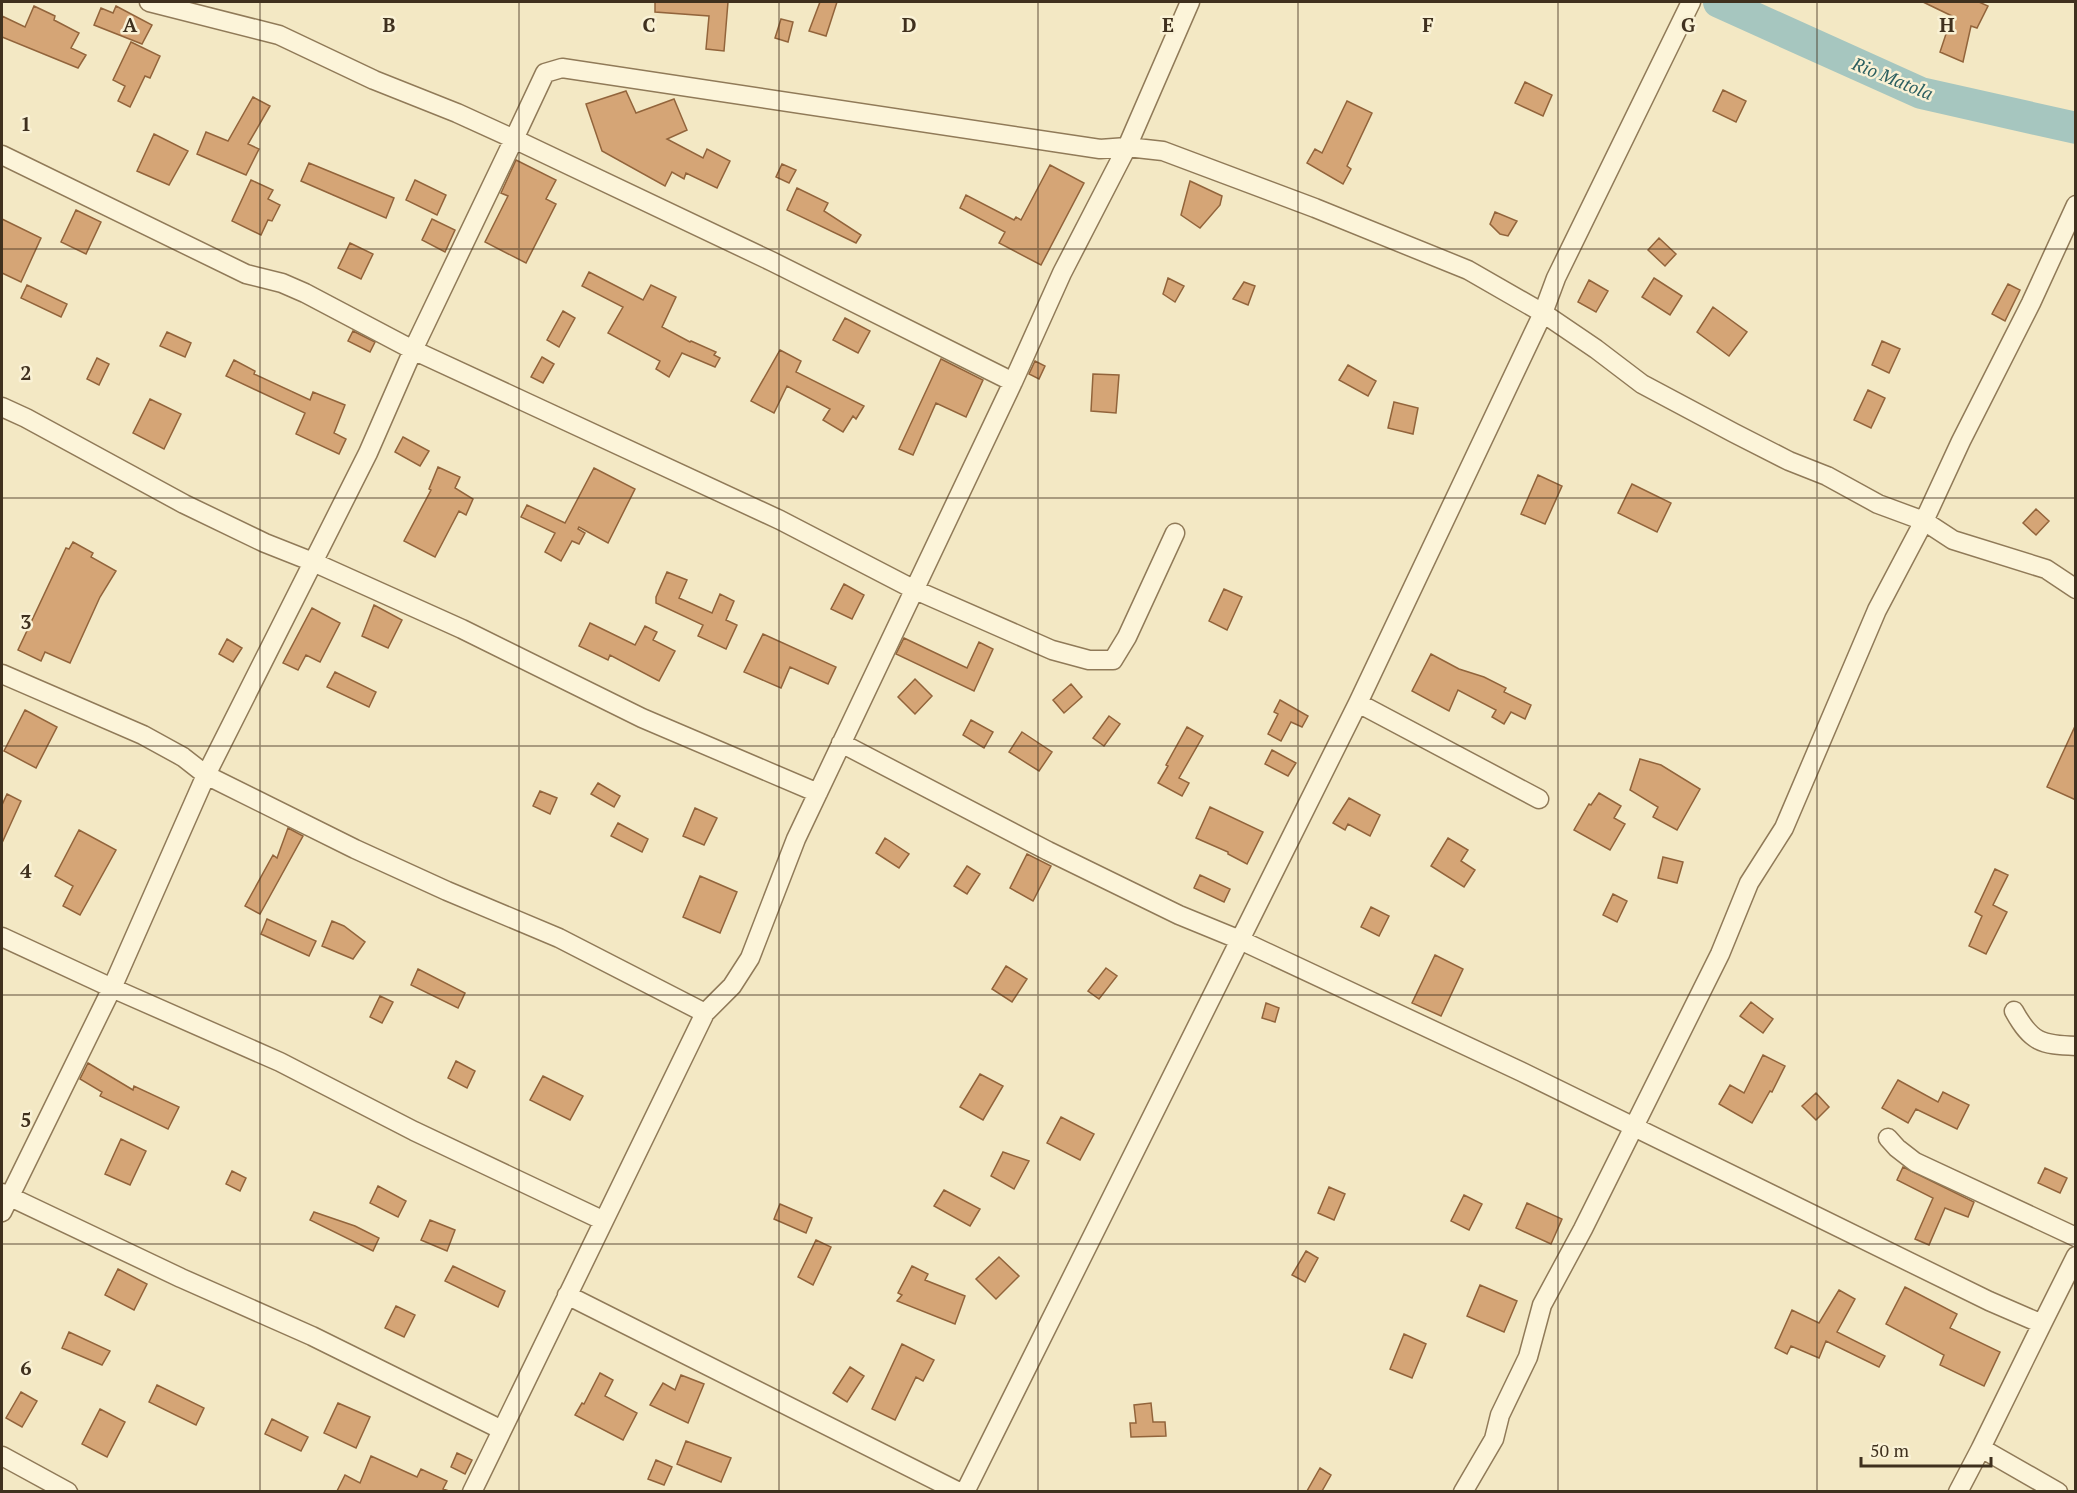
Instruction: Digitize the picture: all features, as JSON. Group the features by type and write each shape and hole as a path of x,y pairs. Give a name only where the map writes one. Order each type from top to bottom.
{"street":[{"path":"149,2 201,8 261,28 374,80 457,113 773,262 1013,382"},
{"path":"472,1491 705,1013 732,986 750,958 796,839 1013,382 1062,273 1127,147 1190,2"},
{"path":"965,1491 1358,703 1543,313 1606,174 1691,2"},
{"path":"502,1431 312,1336 4,1200 112,988 206,775 369,453 413,350 545,73 562,68 1100,149 1127,147 1163,151 1316,208 1468,270 1543,313 1642,384 1789,461 1827,476 1878,504 1924,521 1953,540 2046,569 2076,589"},
{"path":"2,155 246,274 282,283 306,293 413,350 780,520 913,589 1052,650 1089,660 1113,660 1127,637 1175,533"},
{"path":"1463,1491 1494,1439 1500,1415 1528,1357 1542,1305 1720,954 1749,884 1784,828 1877,610 1924,521 1961,441 2031,303 2076,205"},
{"path":"2,407 184,504 265,543 462,629 642,718 818,793"},
{"path":"2,674 143,735 183,757 206,775 355,849 559,938 705,1013"},
{"path":"1358,703 1539,799"},
{"path":"841,743 1048,851 1179,915 1240,940 1522,1072 2042,1324"},
{"path":"2,937 280,1062 414,1131 603,1220"},
{"path":"2014,1011 2023,1027 2035,1039 2050,1045 2076,1046"},
{"path":"1888,1138 1915,1162 2076,1237"},
{"path":"1958,1491 2076,1256"},
{"path":"567,1295 959,1491"},
{"path":"1981,1448 2058,1491"},
{"path":"2,1456 68,1491"}],"building":[{"path":"655,2 728,2 724,51 706,49 709,16 655,12"},
{"path":"820,2 837,2 826,36 809,31"},
{"path":"1923,2 1979,2 1988,6 1977,28 1971,26 1963,62 1940,52 1952,16"},
{"path":"34,6 55,16 54,20 79,33 71,48 86,55 78,68 2,37 2,16 25,27"},
{"path":"116,6 152,25 142,44 94,25 101,8 113,13"},
{"path":"781,19 793,22 788,42 775,38"},
{"path":"131,42 160,56 150,78 145,76 130,107 118,101 125,86 113,80"},
{"path":"1525,82 1552,95 1543,116 1515,103"},
{"path":"1723,90 1746,101 1736,122 1713,111"},
{"path":"626,91 636,113 674,99 687,130 667,139 703,158 707,149 730,161 717,188 686,173 684,179 672,172 665,186 602,151 586,104"},
{"path":"253,97 270,106 248,144 259,149 246,175 197,154 206,132 228,141"},
{"path":"1347,101 1372,113 1347,166 1351,169 1343,184 1307,163 1315,149 1322,153"},
{"path":"154,134 188,151 169,185 137,171"},
{"path":"516,160 556,180 546,199 556,204 526,263 485,242 508,196 501,193"},
{"path":"309,163 394,198 386,218 301,181"},
{"path":"782,164 796,170 789,183 776,177"},
{"path":"1050,165 1084,183 1041,265 999,243 1005,232 960,208 966,195 1014,220 1016,217 1021,220"},
{"path":"251,180 273,190 268,199 280,205 272,221 268,220 261,235 232,221"},
{"path":"415,180 446,195 437,215 406,200"},
{"path":"1190,181 1222,196 1220,205 1200,228 1181,215"},
{"path":"797,188 828,203 824,211 861,235 856,243 787,210"},
{"path":"76,210 101,222 86,254 61,242"},
{"path":"1495,212 1517,221 1508,236 1500,234 1490,224"},
{"path":"2,219 41,238 21,282 2,273"},
{"path":"432,219 455,230 445,252 422,240"},
{"path":"1659,238 1676,254 1665,266 1648,250"},
{"path":"350,243 373,254 361,279 338,268"},
{"path":"589,272 643,300 651,285 676,297 662,327 690,342 716,352 714,355 720,358 715,367 682,353 669,377 656,369 660,361 608,333 623,307 582,286"},
{"path":"1168,278 1184,286 1175,302 1163,294"},
{"path":"1654,278 1682,296 1670,315 1642,297"},
{"path":"1589,280 1608,291 1596,312 1578,302"},
{"path":"1244,282 1255,286 1248,305 1233,299"},
{"path":"2008,284 2020,290 2005,321 1992,314"},
{"path":"27,285 67,304 61,317 21,298"},
{"path":"1713,307 1747,332 1729,356 1697,332"},
{"path":"563,311 575,318 559,347 547,340"},
{"path":"845,318 870,331 858,353 833,340"},
{"path":"353,331 375,342 370,352 348,341"},
{"path":"167,332 191,343 185,357 160,346"},
{"path":"1882,341 1900,349 1889,373 1872,365"},
{"path":"780,350 801,361 796,372 864,406 856,419 853,416 843,432 823,420 830,409 787,386 774,413 751,401"},
{"path":"542,357 554,364 543,383 531,377"},
{"path":"97,358 109,364 99,385 87,379"},
{"path":"941,359 983,380 966,417 936,403 913,455 899,449"},
{"path":"234,360 255,371 254,374 310,400 313,392 345,405 334,433 346,439 339,454 296,434 305,413 226,376"},
{"path":"1035,361 1045,366 1039,379 1029,374"},
{"path":"1348,365 1376,381 1368,396 1339,380"},
{"path":"1093,374 1119,375 1116,413 1091,411"},
{"path":"1868,390 1885,398 1871,428 1854,420"},
{"path":"150,399 181,414 164,449 133,433"},
{"path":"1394,402 1418,408 1413,434 1388,428"},
{"path":"403,437 429,451 420,466 395,452"},
{"path":"438,467 460,477 455,488 473,499 466,515 459,511 435,557 404,541 431,490 429,489"},
{"path":"594,468 635,489 608,543 579,527 578,529 585,533 579,544 572,541 561,561 545,552 555,533 521,517 527,505 565,523"},
{"path":"1538,475 1562,486 1545,524 1521,514"},
{"path":"1632,484 1671,503 1657,532 1618,513"},
{"path":"2036,509 2049,521 2036,535 2023,523"},
{"path":"73,542 93,553 91,557 116,571 100,597 70,663 45,652 41,661 18,650 66,548 69,549"},
{"path":"667,572 687,580 679,598 712,613 720,594 734,601 726,620 737,625 726,649 698,636 703,625 656,603 656,597"},
{"path":"844,584 864,595 852,619 831,609"},
{"path":"1224,589 1242,597 1227,630 1209,621"},
{"path":"374,605 402,620 388,648 362,636"},
{"path":"312,608 340,623 320,662 306,655 298,670 283,663"},
{"path":"590,623 635,645 645,626 657,632 653,640 675,651 659,681 610,655 608,660 579,646"},
{"path":"763,634 836,667 828,684 790,667 781,688 744,672"},
{"path":"904,638 967,668 979,642 993,649 974,691 896,654"},
{"path":"227,639 242,648 233,662 219,654"},
{"path":"1431,654 1459,669 1484,677 1506,688 1504,692 1531,705 1525,719 1511,712 1504,724 1492,717 1496,710 1458,690 1449,711 1412,691"},
{"path":"335,672 376,692 369,707 327,687"},
{"path":"915,679 932,696 915,714 898,697"},
{"path":"1071,684 1082,697 1064,713 1053,700"},
{"path":"1280,700 1308,716 1302,727 1291,722 1281,741 1268,734 1278,714 1274,712"},
{"path":"25,710 57,727 36,768 4,751"},
{"path":"1109,716 1120,724 1104,746 1093,738"},
{"path":"971,720 993,732 984,748 963,735"},
{"path":"2076,724 2076,800 2047,787"},
{"path":"1187,727 1203,736 1179,778 1189,783 1182,796 1158,783"},
{"path":"1022,732 1052,752 1039,771 1009,752"},
{"path":"1272,750 1296,763 1288,776 1265,764"},
{"path":"1640,759 1661,765 1700,789 1677,830 1653,817 1658,807 1630,790"},
{"path":"598,783 620,796 614,807 591,794"},
{"path":"540,791 557,798 550,814 533,806"},
{"path":"1599,793 1621,806 1614,818 1625,824 1610,850 1574,830 1589,804 1591,805"},
{"path":"7,794 21,801 2,843 2,805"},
{"path":"1349,798 1380,815 1370,836 1348,824 1345,830 1333,823"},
{"path":"1210,807 1263,832 1247,864 1228,852 1196,838"},
{"path":"695,808 717,818 704,845 683,836"},
{"path":"618,823 648,839 642,852 611,836"},
{"path":"288,828 303,836 260,914 245,906 273,855 277,858"},
{"path":"79,830 116,850 80,915 63,906 73,886 55,876"},
{"path":"885,838 909,854 899,868 876,853"},
{"path":"1448,838 1468,850 1461,861 1475,870 1464,887 1431,866"},
{"path":"1027,854 1051,866 1033,901 1010,888"},
{"path":"1663,857 1683,862 1677,883 1658,878"},
{"path":"967,866 980,874 967,894 954,886"},
{"path":"1995,869 2008,875 1993,905 2007,912 1986,954 1969,946 1982,916 1975,912"},
{"path":"1200,875 1230,889 1224,902 1194,888"},
{"path":"700,876 737,892 720,933 683,917"},
{"path":"1613,894 1627,901 1617,922 1603,915"},
{"path":"1371,907 1389,916 1379,936 1361,927"},
{"path":"267,919 316,941 309,956 261,934"},
{"path":"332,921 344,926 365,942 353,959 322,946"},
{"path":"1435,955 1463,969 1441,1016 1412,1003"},
{"path":"1006,966 1027,979 1012,1002 992,989"},
{"path":"1106,968 1117,976 1099,999 1088,991"},
{"path":"418,969 465,993 458,1008 411,985"},
{"path":"380,996 393,1002 382,1023 370,1017"},
{"path":"1751,1002 1773,1019 1763,1033 1740,1016"},
{"path":"1266,1003 1279,1008 1275,1022 1262,1018"},
{"path":"1763,1055 1785,1066 1752,1123 1719,1104 1730,1085 1744,1093"},
{"path":"456,1061 475,1071 467,1088 448,1078"},
{"path":"88,1063 133,1090 134,1086 179,1107 168,1129 100,1096 102,1092 80,1079"},
{"path":"980,1074 1003,1086 983,1120 960,1107"},
{"path":"543,1076 583,1096 570,1120 530,1100"},
{"path":"1898,1080 1938,1102 1943,1092 1969,1105 1957,1129 1916,1109 1908,1123 1882,1108"},
{"path":"1816,1093 1829,1107 1816,1120 1802,1106"},
{"path":"1061,1117 1094,1134 1080,1160 1047,1143"},
{"path":"121,1139 146,1151 130,1185 105,1174"},
{"path":"1003,1152 1029,1161 1014,1189 991,1176"},
{"path":"1903,1167 1974,1202 1968,1217 1945,1208 1929,1245 1915,1239 1933,1198 1897,1180"},
{"path":"2045,1168 2067,1178 2060,1193 2038,1183"},
{"path":"232,1171 246,1178 240,1191 226,1184"},
{"path":"378,1186 406,1201 398,1217 370,1203"},
{"path":"1329,1187 1345,1194 1334,1220 1318,1213"},
{"path":"944,1190 980,1209 970,1226 934,1206"},
{"path":"1464,1195 1482,1204 1469,1230 1451,1221"},
{"path":"1527,1203 1562,1219 1551,1244 1516,1228"},
{"path":"780,1204 812,1218 806,1233 774,1219"},
{"path":"314,1212 355,1226 379,1238 373,1251 310,1220"},
{"path":"430,1220 455,1230 447,1251 421,1240"},
{"path":"816,1240 831,1247 813,1285 798,1277"},
{"path":"1306,1251 1318,1258 1305,1282 1292,1275"},
{"path":"999,1257 1019,1276 996,1299 976,1279"},
{"path":"453,1266 505,1291 498,1307 445,1281"},
{"path":"912,1266 928,1274 925,1280 965,1296 955,1324 897,1301 902,1295 898,1293"},
{"path":"118,1269 147,1284 134,1310 105,1295"},
{"path":"1480,1285 1517,1301 1504,1332 1467,1316"},
{"path":"1905,1287 1957,1314 1950,1328 2000,1352 1984,1386 1940,1365 1944,1355 1886,1324"},
{"path":"1839,1290 1855,1299 1837,1332 1885,1356 1879,1367 1826,1341 1819,1358 1791,1346 1787,1354 1775,1348 1792,1310 1819,1323"},
{"path":"396,1306 415,1315 404,1337 385,1328"},
{"path":"69,1332 110,1351 102,1365 62,1348"},
{"path":"1404,1334 1426,1344 1412,1378 1390,1369"},
{"path":"902,1344 934,1360 923,1381 916,1377 895,1420 872,1409"},
{"path":"850,1367 864,1376 847,1402 833,1393"},
{"path":"600,1373 613,1380 605,1396 637,1413 623,1440 575,1415 582,1403 584,1404"},
{"path":"681,1375 704,1384 688,1423 650,1405 663,1383 675,1390"},
{"path":"157,1385 204,1408 196,1425 149,1402"},
{"path":"21,1392 37,1401 22,1427 6,1418"},
{"path":"338,1403 370,1417 356,1448 324,1433"},
{"path":"1151,1403 1153,1422 1165,1422 1166,1436 1131,1437 1130,1423 1136,1423 1134,1405"},
{"path":"100,1409 125,1422 107,1457 82,1444"},
{"path":"272,1419 308,1437 301,1451 265,1434"},
{"path":"686,1441 731,1458 721,1482 677,1464"},
{"path":"457,1453 472,1460 465,1474 451,1467"},
{"path":"371,1456 417,1477 421,1469 447,1481 443,1489 449,1491 337,1491 345,1475 360,1483"},
{"path":"656,1460 672,1467 664,1485 648,1479"},
{"path":"1320,1468 1331,1475 1322,1491 1307,1491"}],"waterway":[{"name":"Rio Matola","path":"1719,2 1921,93 2076,128"}]}
